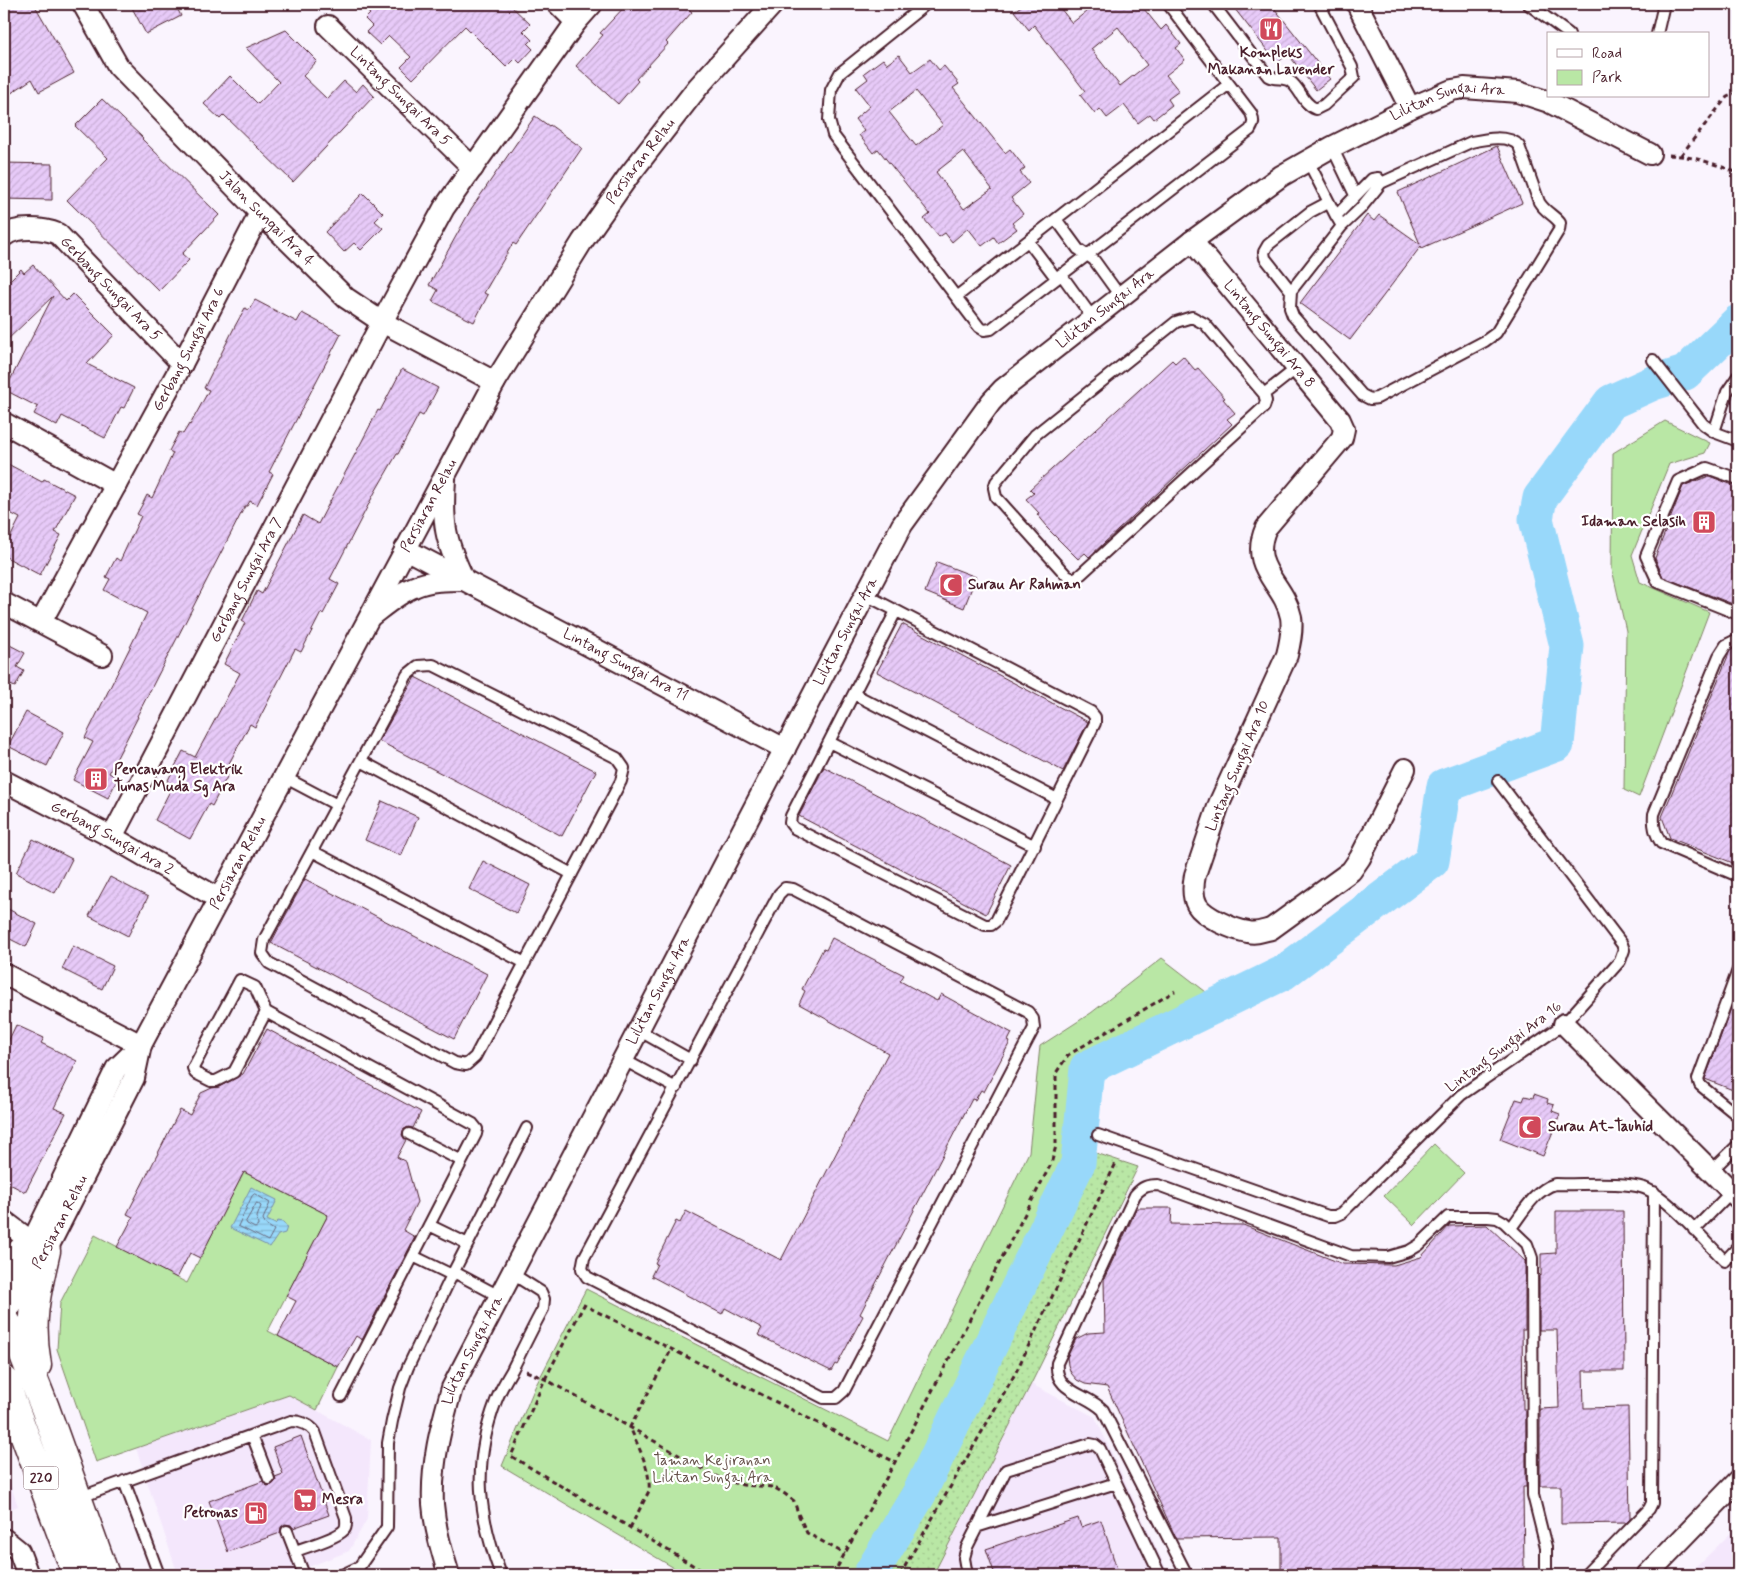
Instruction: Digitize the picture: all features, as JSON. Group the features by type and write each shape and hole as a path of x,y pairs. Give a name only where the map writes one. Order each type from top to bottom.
{"main road":[{"path":"4,1262 12,1261 39,1247"},
{"path":"39,1247 32,1321 33,1346 45,1408"},
{"name":"220","path":"4,1316 22,1350 45,1408 105,1575"},
{"name":"220","path":"4,1380 78,1575"}],"street":[{"name":"Jalan Sungai Ara 4","path":"83,4 118,66 260,213 346,298 382,322 495,382"},
{"path":"558,4 576,22"},
{"path":"382,322 444,208 576,22 592,4"},
{"name":"Persiaran Relau","path":"4,1316 24,1290 39,1247 134,1078 141,1045 445,472 495,382 582,242 627,178 698,87 773,4"},
{"path":"1357,4 1410,108"},
{"name":"Lintang Sungai Ara 5","path":"328,26 472,168"},
{"name":"Lilitan Sungai Ara","path":"449,1575 436,1527 433,1504 434,1468 439,1431 452,1388 902,525 991,402 1003,389 1092,317 1281,176 1332,147 1410,108 1452,90 1464,88 1518,92 1549,102 1650,154"},
{"name":"Gerbang Sungai Ara 6","path":"41,622 182,364 260,213"},
{"name":"Gerbang Sungai Ara 5","path":"4,236 16,230 47,229 58,234 182,364"},
{"name":"Lintang Sungai Ara 8","path":"1192,241 1340,420 1344,430"},
{"name":"Gerbang Sungai Ara 7","path":"112,837 382,322"},
{"path":"4,423 116,485"},
{"name":"Lintang Sungai Ara 10","path":"1344,430 1342,438 1266,528 1262,538 1262,560 1265,569 1283,597 1291,617 1290,642 1287,655 1219,804 1195,875 1193,885 1194,897 1198,906 1215,920 1247,932 1259,932 1270,929 1350,871 1360,858 1405,769"},
{"path":"445,472 444,526 449,545 464,580"},
{"name":"Lintang Sungai Ara 11","path":"405,549 786,749"},
{"name":"Lintang Sungai Ara 11","path":"367,619 394,598 414,586 441,580 464,580"},
{"path":"4,603 102,655"},
{"name":"Gerbang Sungai Ara 2","path":"4,781 112,837 219,899"},
{"path":"4,974 141,1045"},
{"path":"1564,1024 1735,1195"},
{"path":"4,1221 39,1247"},
{"name":"Persiaran Relau","path":"4,1290 19,1268 39,1247"},
{"path":"1647,1575 1738,1481"},
{"path":"4,1539 19,1551 28,1575"}],"lane":[{"path":"926,4 840,73 831,90 829,120 833,135 979,327 988,330 1250,130 1254,122 1251,113 1168,4"},
{"path":"1213,4 1268,76 1273,79 1291,81 1309,106 1316,109 1324,105 1354,77 1352,67 1319,4"},
{"path":"1528,4 1566,32"},
{"path":"1657,32 1664,4"},
{"path":"956,297 1229,84"},
{"path":"1510,139 1520,146 1539,202 1544,211 1556,218 1560,223 1559,230 1496,333 1485,341 1377,398 1370,399 1362,395 1293,316 1290,308 1291,292 1342,226 1360,209 1381,182 1471,142 1510,139"},
{"path":"1332,147 1355,195"},
{"path":"1308,162 1342,226"},
{"path":"1336,216 1374,178 1380,179 1381,182"},
{"path":"1291,292 1265,258 1264,252 1268,245 1310,212 1328,202"},
{"path":"1056,219 1078,249 1094,260 1120,296"},
{"path":"1028,241 1092,317"},
{"path":"1192,317 1205,324 1264,394 1266,401 1264,407 1074,579 1067,576 996,497 994,488 996,482 1035,435 1176,322 1184,318 1192,317"},
{"path":"1653,360 1703,424 1714,432 1738,441"},
{"path":"1264,394 1297,368"},
{"path":"1714,432 1727,392 1738,376"},
{"path":"1738,479 1707,468 1678,481 1646,556 1658,582 1738,614"},
{"path":"866,595 1091,712 1095,717 1095,723 1035,846 996,921 991,925 985,925 794,828 790,823 791,816 896,611"},
{"path":"1738,639 1726,645 1719,656 1654,814 1653,822 1655,832 1661,843 1738,876"},
{"path":"433,665 617,758 624,768 621,780 475,1057 466,1065 455,1063 268,963 262,953 264,940 361,761 407,675 418,666 433,665"},
{"path":"854,694 1057,799"},
{"path":"829,742 1035,846"},
{"path":"361,761 572,874"},
{"path":"284,777 337,806"},
{"name":"Lintang Sungai Ara 16","path":"1098,1136 1328,1216 1335,1216 1342,1213 1461,1095 1564,1024 1620,961 1624,950 1622,944 1498,781"},
{"path":"312,851 525,963"},
{"path":"785,888 793,889 1028,1012 1033,1019 1034,1028 844,1391 836,1398 824,1398 587,1277 582,1269 584,1258 691,1060 779,894 785,888"},
{"path":"1738,970 1698,1079 1700,1085 1738,1116"},
{"path":"266,1012 234,1072 212,1082 193,1071 239,981 243,980 255,987 266,1012 473,1124 477,1129 340,1396"},
{"path":"638,1030 691,1060"},
{"path":"622,1059 676,1088"},
{"path":"342,1575 359,1567 387,1527 388,1443 400,1388 408,1367 453,1273 527,1128"},
{"path":"409,1134 462,1161"},
{"path":"1711,1171 1738,1145"},
{"path":"1510,1228 1538,1193 1546,1187 1555,1184 1630,1185 1654,1192 1725,1261 1738,1247"},
{"path":"1187,1575 1103,1410 1096,1403 1068,1389 1060,1382 1056,1371 1057,1363 1126,1212 1135,1195 1148,1185 1158,1185 1351,1256 1388,1257 1409,1251 1419,1245 1448,1217 1497,1218 1527,1244 1532,1258 1534,1495 1546,1547 1546,1575"},
{"path":"1585,1575 1649,1509 1652,1502 1654,1192"},
{"path":"1694,1230 1735,1195"},
{"path":"429,1225 468,1244"},
{"path":"413,1256 499,1296"},
{"path":"501,1575 488,1542 481,1507 480,1475 484,1440 494,1408 543,1309 544,1299 541,1292 511,1272"},
{"path":"77,1498 295,1421 310,1427 315,1432 346,1518 346,1527 338,1534 295,1551"},
{"path":"252,1435 268,1479"},
{"path":"967,1575 964,1558 967,1547 1006,1470 1090,1444 1100,1449 1160,1575"},
{"path":"124,1481 159,1575"},
{"path":"976,1527 1116,1483"},
{"path":"287,1531 304,1575"}],"path":[{"path":"1681,156 1727,97 1738,92"},
{"path":"1650,154 1681,156 1709,161 1738,173"},
{"path":"832,1575 895,1462 1051,1164 1056,1146 1056,1073 1068,1055 1175,991"},
{"path":"900,1575 1016,1372 1116,1163"},
{"path":"709,1575 511,1456 545,1379 584,1305 895,1462"},
{"path":"630,1427 671,1350"},
{"path":"514,1366 545,1379 721,1478 743,1485 773,1487 794,1501 798,1516 807,1533 845,1554"},
{"path":"630,1427 645,1463 650,1485 649,1491 630,1528"}],"shaded area":[{"path":"1031,1384 1095,1417 1169,1575 933,1575"},
{"path":"289,1395 371,1440 367,1519 349,1551 288,1575 178,1575 136,1448"},
{"path":"4,1467 18,1506 4,1511"},
{"path":"1738,1526 1738,1575 1688,1575"}],"green space":[{"path":"1665,421 1710,443 1705,453 1669,464 1632,555 1640,582 1709,612 1639,797 1624,790 1626,631 1612,569 1613,453"},
{"name":"Taman Kejiranan Lilitan Sungai Ara","path":"1162,958 1210,995 1077,1063 1070,1157 905,1485 851,1575 686,1575 502,1466 535,1387 586,1289 888,1441 1029,1152 1040,1046 1091,1013"},
{"path":"1434,1144 1464,1173 1414,1225 1384,1196"},
{"path":"1096,1153 1138,1167 1031,1384 933,1575 886,1575 941,1484"},
{"path":"244,1172 328,1215 268,1331 338,1367 317,1410 289,1395 96,1462 57,1349 60,1303 95,1235 187,1283"}],"water":[{"path":"251,1187 277,1200 267,1220 275,1224 278,1221 283,1222 287,1227 285,1233 278,1235 270,1247 230,1228"}],"building":[{"path":"4,4 34,4 74,73 39,92 32,79 4,98"},
{"path":"130,4 175,4 181,16 146,34"},
{"path":"359,4 509,4 530,24 523,31 532,40 528,44 533,49 520,63 515,58 506,67 465,26 413,79 401,67 411,57 389,36 380,45 366,32 372,26 365,19 370,14"},
{"path":"627,4 683,4 692,12 666,42 668,44 636,79 638,81 618,104 576,66 603,35 600,33"},
{"path":"1024,4 1057,4 1072,23 1096,4 1140,4 1161,30 1166,25 1181,44 1176,48 1185,60 1166,75 1179,91 1168,99 1172,105 1154,119 1150,114 1138,123 1124,105 1107,118 1100,109 1095,114 1080,95 1085,91 1034,25 1029,30 1014,11","holes":["1118,27 1147,65 1120,86 1091,49"]},
{"name":"Kompleks Makanan Lavender","path":"1231,4 1271,4 1330,79 1316,90 1288,54 1277,63"},
{"path":"286,30 317,61 303,76 327,99 344,81 356,92 363,84 374,96 293,182 224,115 220,119 204,104 230,76 258,104 279,82 246,48"},
{"path":"899,55 912,72 930,59 939,70 944,66 959,84 953,88 1005,153 1010,149 1025,168 1020,172 1029,183 1011,198 1023,214 1012,223 1017,229 998,243 994,237 982,246 968,228 952,242 945,233 939,237 924,219 930,214 878,149 873,153 859,135 864,131 855,119 870,106 856,88 868,79 864,73 883,59 887,64","holes":["916,91 943,125 916,146 889,112","963,151 992,189 964,209 936,172"]},
{"path":"102,99 219,215 182,254 189,260 159,291 67,200 108,158 75,126"},
{"path":"535,116 582,148 516,245 513,243 484,293 488,295 474,322 432,301 438,290 429,285 471,209"},
{"path":"1497,146 1522,203 1422,248 1421,246 1350,340 1300,303 1367,215 1374,221 1379,215 1420,244 1398,192"},
{"path":"4,163 52,164 52,200 4,199"},
{"path":"363,193 383,213 375,221 383,228 361,250 354,243 344,252 325,232"},
{"path":"33,265 66,301 73,294 114,335 87,364 134,388 124,408 121,407 105,438 62,416 57,426 34,414 38,407 5,390 53,296 4,343 4,286 21,269 24,273"},
{"path":"255,300 297,322 302,313 341,334 269,472 273,474 257,505 250,501 245,506 137,716 109,773 118,778 108,798 73,780 93,742 85,738 147,613 104,590 110,579 106,577 116,558 120,561 141,516 137,514 147,495 152,498 173,453 169,451 179,432 183,434 190,425 209,390 204,388 235,326 245,308 249,310"},
{"path":"1183,356 1195,370 1198,368 1225,398 1223,399 1235,413 1227,419 1232,424 1089,557 1085,553 1078,559 1046,527 1037,514 1039,513 1026,499 1034,493 1030,489 1172,360 1175,363"},
{"path":"402,369 438,388 423,416 419,414 375,492 330,579 339,584 323,614 321,613 301,652 295,649 255,727 250,724 224,773 228,775 212,806 209,804 190,839 155,820 173,785 167,782 183,751 195,757 240,673 224,664 245,623 242,621 257,591 262,594 303,515 318,524 378,410 380,411"},
{"path":"4,462 42,482 44,479 75,495 55,532 61,535 40,575 4,556 4,550 20,518 4,510"},
{"name":"Idaman Selasih","path":"1709,476 1738,487 1738,606 1663,577 1655,558 1683,486"},
{"name":"Surau Ar Rahman","path":"937,562 976,577 964,608 925,592"},
{"path":"902,624 1088,722 1063,771 877,672"},
{"path":"4,642 25,653 17,667 24,671 15,687 8,684 4,693"},
{"path":"1738,647 1738,865 1670,838 1662,817 1730,651"},
{"path":"415,677 596,771 562,836 379,741"},
{"path":"26,712 64,732 47,766 8,746"},
{"path":"824,767 1011,865 986,914 799,816"},
{"path":"382,801 418,817 401,856 365,840"},
{"path":"33,839 72,859 55,893 16,873"},
{"path":"483,861 530,885 516,913 469,889"},
{"path":"110,877 148,897 128,936 89,916"},
{"path":"305,879 487,974 454,1039 271,943"},
{"path":"4,907 37,924 26,947 4,936"},
{"path":"832,938 904,975 900,981 931,998 937,1001 941,994 1012,1033 1008,1041 1010,1042 984,1092 981,1090 975,1100 972,1099 860,1314 863,1316 837,1365 835,1364 831,1371 758,1335 762,1328 725,1308 722,1314 651,1276 657,1264 655,1263 676,1221 680,1223 686,1211 781,1260 888,1053 799,1004 805,991 802,989 823,949 826,950"},
{"path":"73,946 113,966 102,989 62,969"},
{"path":"1738,992 1738,1092 1705,1079"},
{"path":"16,1025 44,1038 41,1043 77,1061 54,1108 66,1113 25,1192 4,1181 4,1050"},
{"path":"267,1029 421,1112 413,1128 408,1127 403,1130 402,1135 406,1140 397,1157 406,1162 417,1202 403,1230 415,1237 362,1340 356,1336 338,1367 278,1336 296,1301 286,1296 328,1215 244,1172 200,1258 190,1253 177,1278 117,1247 133,1217 127,1214 180,1110 190,1115 201,1093 219,1087 243,1074"},
{"name":"Surau At-Tauhid","path":"1534,1094 1548,1099 1547,1103 1554,1105 1552,1111 1560,1114 1543,1156 1500,1139 1516,1099 1523,1101 1525,1096 1533,1098"},
{"path":"1137,1208 1172,1208 1171,1224 1243,1225 1343,1264 1394,1265 1421,1257 1449,1226 1487,1225 1525,1261 1525,1330 1522,1330 1523,1409 1526,1409 1526,1487 1523,1487 1524,1569 1365,1570 1365,1575 1281,1575 1281,1537 1176,1538 1107,1387 1085,1384 1077,1380 1071,1373 1067,1357 1076,1339 1088,1333 1105,1332 1104,1279"},
{"path":"1556,1211 1623,1211 1624,1371 1583,1371 1584,1408 1628,1407 1630,1519 1626,1523 1561,1524 1561,1486 1540,1486 1540,1409 1559,1408 1557,1330 1539,1330 1541,1254 1556,1253"},
{"name":"Petronas","path":"301,1436 329,1515 293,1528 291,1525 285,1524 281,1527 280,1533 228,1552 209,1501 263,1481 267,1486 272,1485 276,1481 275,1477 283,1474 273,1447"},
{"path":"1078,1518 1081,1527 1101,1520 1119,1575 995,1575 986,1549"}],"waterway":[{"path":"870,1575 919,1494 1078,1163 1087,1068 1283,973 1432,861 1444,786 1557,744 1567,646 1536,519 1540,498 1611,402 1653,383 1685,373 1738,322"}],"place":[{"name":"Kompleks Makanan Lavender","path":"1271,29"},
{"name":"Idaman Selasih","path":"1704,522"},
{"name":"Surau Ar Rahman","path":"951,585"},
{"name":"Pencawang Elektrik Tunas Muda Sg Ara","path":"96,779"},
{"name":"Surau At-Tauhid","path":"1530,1127"},
{"name":"Mesra","path":"305,1500"},
{"name":"Petronas","path":"256,1513"}]}
